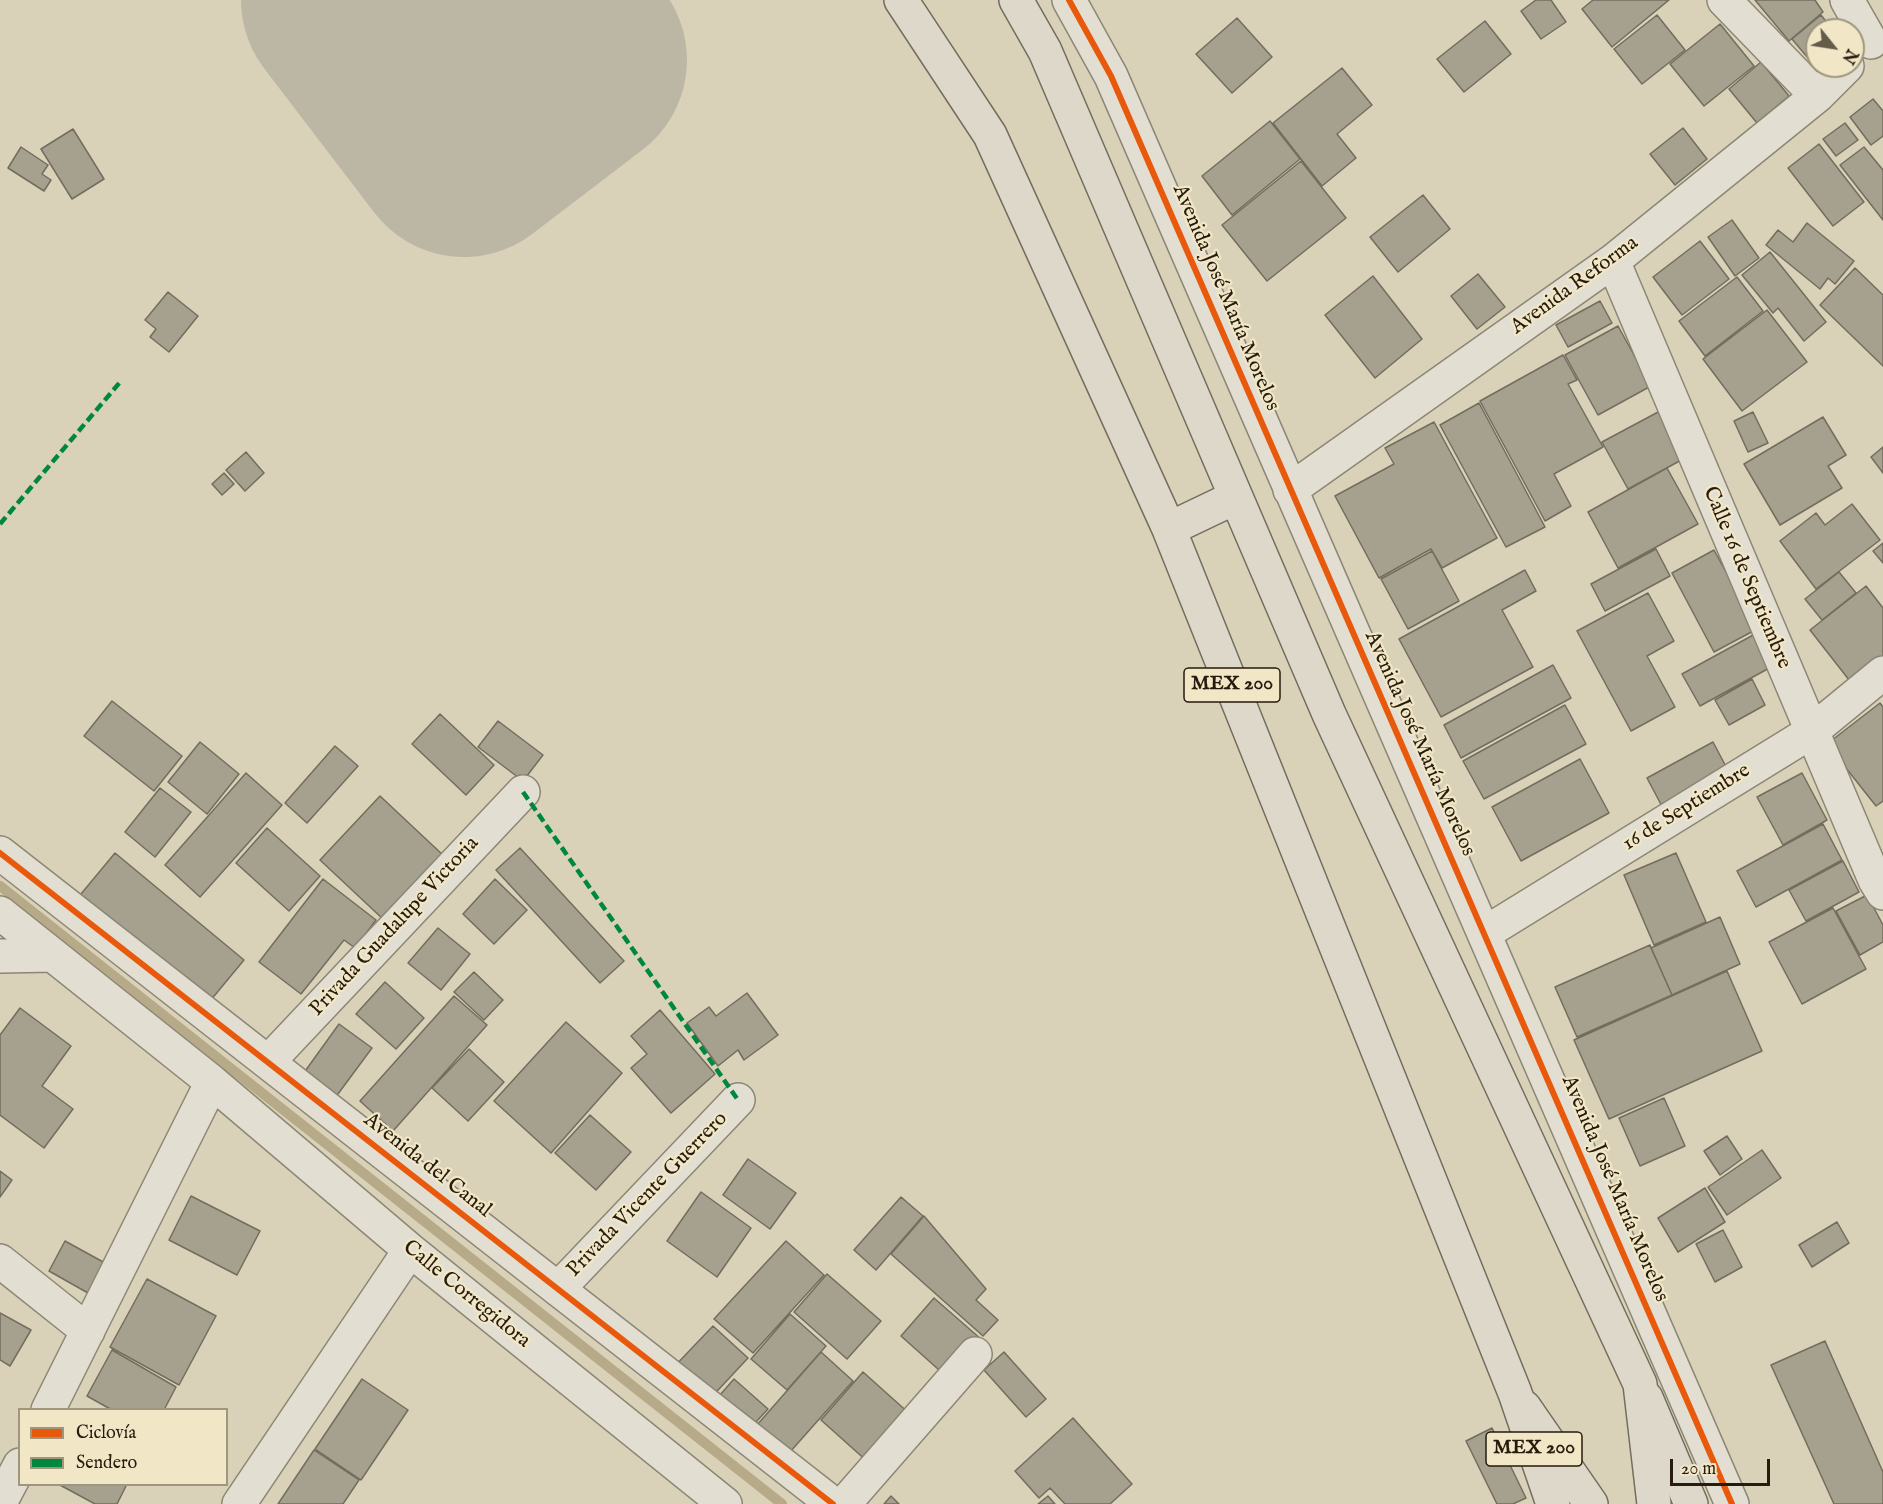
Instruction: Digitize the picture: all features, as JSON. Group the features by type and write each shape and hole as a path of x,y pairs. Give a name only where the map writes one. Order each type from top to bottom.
{"main road":[{"name":"MEX 200","path":"901,0 990,135 1169,529 1515,1394 1553,1504"},
{"name":"MEX 200","path":"1016,0 1045,51 1329,714 1640,1384 1654,1504"},
{"path":"1169,529 1236,496"},
{"path":"1640,1384 1691,1504"},
{"path":"1515,1394 1591,1504"}],"street":[{"name":"Avenida José María Morelos","path":"1069,0 1111,76 1732,1504"},
{"path":"1724,0 1817,96"},
{"path":"1847,0 1869,45"},
{"name":"Avenida Reforma","path":"1290,490 1613,261 1817,96 1835,78"},
{"name":"Calle 16 de Septiembre","path":"1613,261 1811,732 1875,880 1883,893"},
{"name":"16 de Septiembre","path":"1485,933 1811,732 1883,673"},
{"name":"Privada Guadalupe Victoria","path":"268,1062 523,792"},
{"name":"Avenida del Canal","path":"0,853 833,1504"},
{"name":"Calle Corregidora","path":"0,913 212,1082 410,1250 725,1504"},
{"path":"0,956 53,955"},
{"path":"49,1408 212,1082"},
{"name":"Privada Vicente Guerrero","path":"558,1289 738,1100"},
{"path":"239,1504 410,1250"},
{"path":"0,1261 88,1331"},
{"path":"844,1504 975,1354"},
{"path":"0,1503 18,1469"}],"building":[{"path":"1536,0 1551,0 1566,22 1541,39 1521,11"},
{"path":"1593,0 1669,0 1612,47 1582,9"},
{"path":"1755,0 1815,0 1823,12 1816,18 1805,18 1805,27 1789,41"},
{"path":"1657,15 1685,50 1642,84 1614,49"},
{"path":"1237,18 1272,57 1232,93 1196,54"},
{"path":"1485,21 1511,54 1464,92 1437,59"},
{"path":"1720,24 1754,66 1704,106 1670,64"},
{"path":"1805,28 1805,54 1792,39"},
{"path":"1761,62 1789,96 1757,123 1729,89"},
{"path":"1342,68 1372,105 1337,134 1356,158 1322,186 1273,123"},
{"path":"1873,99 1883,111 1883,136 1871,145 1850,117"},
{"path":"1270,121 1300,159 1232,215 1202,176"},
{"path":"1845,123 1858,140 1836,156 1823,139"},
{"path":"1683,128 1707,159 1675,185 1650,154"},
{"path":"73,129 104,179 72,199 41,149"},
{"path":"1819,144 1864,202 1833,226 1788,168"},
{"path":"21,147 48,165 42,174 51,180 44,191 8,168"},
{"path":"1864,147 1883,170 1883,220 1840,165"},
{"path":"1301,161 1346,218 1267,281 1222,225"},
{"path":"1423,195 1450,229 1398,272 1370,237"},
{"path":"1732,220 1759,258 1735,276 1708,237"},
{"path":"1807,223 1854,261 1835,284 1828,278 1820,289 1766,245 1778,230 1793,242"},
{"path":"1700,241 1729,279 1682,315 1653,277"},
{"path":"1770,252 1826,322 1804,341 1778,308 1773,313 1742,275"},
{"path":"1855,268 1883,295 1883,366 1820,305"},
{"path":"1478,274 1505,307 1477,329 1451,296"},
{"path":"1373,276 1422,339 1375,378 1325,315"},
{"path":"1737,277 1763,311 1705,356 1679,321"},
{"path":"168,292 198,316 169,352 150,337 156,329 145,320"},
{"path":"1600,301 1612,323 1568,347 1556,325"},
{"path":"1767,310 1807,362 1742,411 1703,359"},
{"path":"1618,326 1651,386 1598,415 1565,355"},
{"path":"1563,355 1577,380 1568,384 1603,447 1554,474 1571,506 1545,521 1480,401"},
{"path":"1479,403 1545,527 1506,547 1440,425"},
{"path":"1660,411 1685,458 1628,489 1602,442"},
{"path":"1753,412 1768,443 1748,452 1734,421"},
{"path":"1823,417 1846,455 1828,466 1842,488 1780,525 1744,464"},
{"path":"1434,422 1497,538 1442,568 1431,549 1379,578 1335,496 1394,464 1385,448"},
{"path":"1883,447 1883,473 1871,457"},
{"path":"246,452 264,473 245,491 226,470"},
{"path":"1667,468 1698,524 1618,568 1588,512"},
{"path":"224,473 234,484 222,495 212,484"},
{"path":"1852,504 1880,540 1816,589 1780,541 1816,513 1825,525"},
{"path":"1883,543 1883,563 1873,551"},
{"path":"1656,549 1670,576 1605,611 1591,584"},
{"path":"1714,550 1757,629 1714,652 1672,573"},
{"path":"1432,551 1459,601 1408,629 1381,579"},
{"path":"1525,570 1536,591 1502,610 1533,667 1441,717 1399,639"},
{"path":"1839,572 1856,593 1822,620 1805,599"},
{"path":"1866,586 1883,608 1883,661 1853,685 1810,630"},
{"path":"1648,593 1674,641 1647,656 1675,707 1631,731 1577,631"},
{"path":"1755,634 1773,666 1700,706 1682,674"},
{"path":"1553,665 1571,698 1461,758 1444,725"},
{"path":"1752,679 1765,705 1729,725 1715,700"},
{"path":"112,701 182,756 154,791 84,736"},
{"path":"1880,703 1883,707 1883,801 1876,806 1827,744"},
{"path":"1565,705 1586,744 1484,799 1463,761"},
{"path":"440,714 494,765 466,795 412,744"},
{"path":"498,721 543,755 523,781 478,747"},
{"path":"200,742 239,774 207,814 168,782"},
{"path":"1713,742 1731,776 1665,812 1647,778"},
{"path":"335,746 358,766 307,823 285,803"},
{"path":"1580,759 1609,813 1521,861 1492,807"},
{"path":"246,773 282,805 200,897 165,865"},
{"path":"1802,773 1827,820 1783,845 1757,797"},
{"path":"160,788 191,812 155,857 125,832"},
{"path":"380,796 444,856 384,920 320,860"},
{"path":"1823,824 1842,860 1756,907 1737,871"},
{"path":"267,828 320,876 289,911 236,863"},
{"path":"520,848 624,961 600,983 496,870"},
{"path":"115,853 244,960 205,1007 76,900"},
{"path":"1676,853 1706,922 1654,945 1624,875"},
{"path":"1843,861 1859,892 1806,921 1789,890"},
{"path":"323,879 376,920 355,948 344,940 301,994 259,962"},
{"path":"495,879 527,910 494,944 463,914"},
{"path":"1867,895 1883,925 1883,942 1860,955 1836,911"},
{"path":"1833,908 1866,969 1802,1004 1769,942"},
{"path":"1720,917 1740,964 1672,995 1651,948"},
{"path":"438,928 470,954 441,990 408,963"},
{"path":"1650,945 1672,995 1577,1037 1555,987"},
{"path":"1727,971 1762,1051 1609,1119 1574,1040"},
{"path":"474,972 503,1000 484,1020 454,992"},
{"path":"385,982 424,1018 396,1049 356,1014"},
{"path":"747,993 778,1035 744,1060 738,1050 718,1066 687,1023 709,1007 716,1016"},
{"path":"454,996 487,1025 393,1131 360,1101"},
{"path":"20,1008 71,1046 42,1086 73,1109 44,1148 0,1115 0,1035"},
{"path":"660,1010 715,1074 671,1113 631,1068 647,1054 631,1036"},
{"path":"566,1022 622,1073 551,1153 494,1101"},
{"path":"339,1024 372,1048 335,1098 303,1074"},
{"path":"469,1049 504,1082 468,1121 432,1088"},
{"path":"1664,1098 1685,1146 1640,1166 1619,1118"},
{"path":"590,1115 631,1152 596,1190 555,1153"},
{"path":"1727,1136 1742,1159 1720,1175 1704,1151"},
{"path":"1762,1150 1781,1178 1727,1215 1708,1187"},
{"path":"748,1159 796,1193 770,1229 723,1195"},
{"path":"0,1171 12,1180 0,1197"},
{"path":"1705,1188 1725,1222 1678,1252 1658,1218"},
{"path":"701,1192 751,1228 717,1277 667,1241"},
{"path":"191,1196 260,1231 237,1275 169,1240"},
{"path":"901,1197 923,1216 876,1270 854,1250"},
{"path":"924,1216 986,1289 976,1300 998,1320 983,1336 891,1254"},
{"path":"1837,1222 1849,1243 1812,1267 1799,1245"},
{"path":"1723,1230 1742,1267 1715,1282 1696,1244"},
{"path":"65,1241 105,1263 88,1293 49,1271"},
{"path":"786,1241 824,1275 753,1353 714,1319"},
{"path":"827,1274 881,1321 847,1359 794,1312"},
{"path":"147,1279 216,1316 179,1385 110,1347"},
{"path":"934,1298 982,1340 948,1378 901,1336"},
{"path":"0,1313 31,1330 10,1366 0,1360"},
{"path":"790,1314 826,1346 787,1390 751,1359"},
{"path":"713,1326 748,1358 706,1403 671,1370"},
{"path":"1825,1341 1883,1472 1883,1504 1834,1504 1771,1365"},
{"path":"112,1350 176,1387 165,1408 108,1408 87,1396"},
{"path":"821,1352 853,1381 782,1461 750,1433"},
{"path":"1004,1352 1046,1399 1026,1417 984,1370"},
{"path":"863,1372 911,1415 869,1463 821,1420"},
{"path":"362,1379 408,1410 361,1480 315,1449"},
{"path":"734,1379 768,1409 745,1434 712,1404"},
{"path":"1073,1418 1132,1484 1110,1504 1065,1504 1050,1488 1039,1498 1015,1471"},
{"path":"1492,1428 1526,1498 1513,1504 1497,1504 1466,1441"},
{"path":"314,1450 359,1480 343,1504 278,1504"},
{"path":"62,1486 126,1486 117,1504 95,1504"},
{"path":"891,1496 899,1504 884,1504"},
{"path":"1048,1496 1055,1504 1038,1504"}],"waterway":[{"path":"0,886 782,1504"}],"runway":[{"path":"354,0 464,144 574,60 528,0"}],"marked path":[{"path":"0,524 121,381"},
{"path":"523,792 738,1100"}],"cycle path":[{"path":"1069,0 1111,76 1732,1504"},
{"path":"0,853 833,1504"}]}
